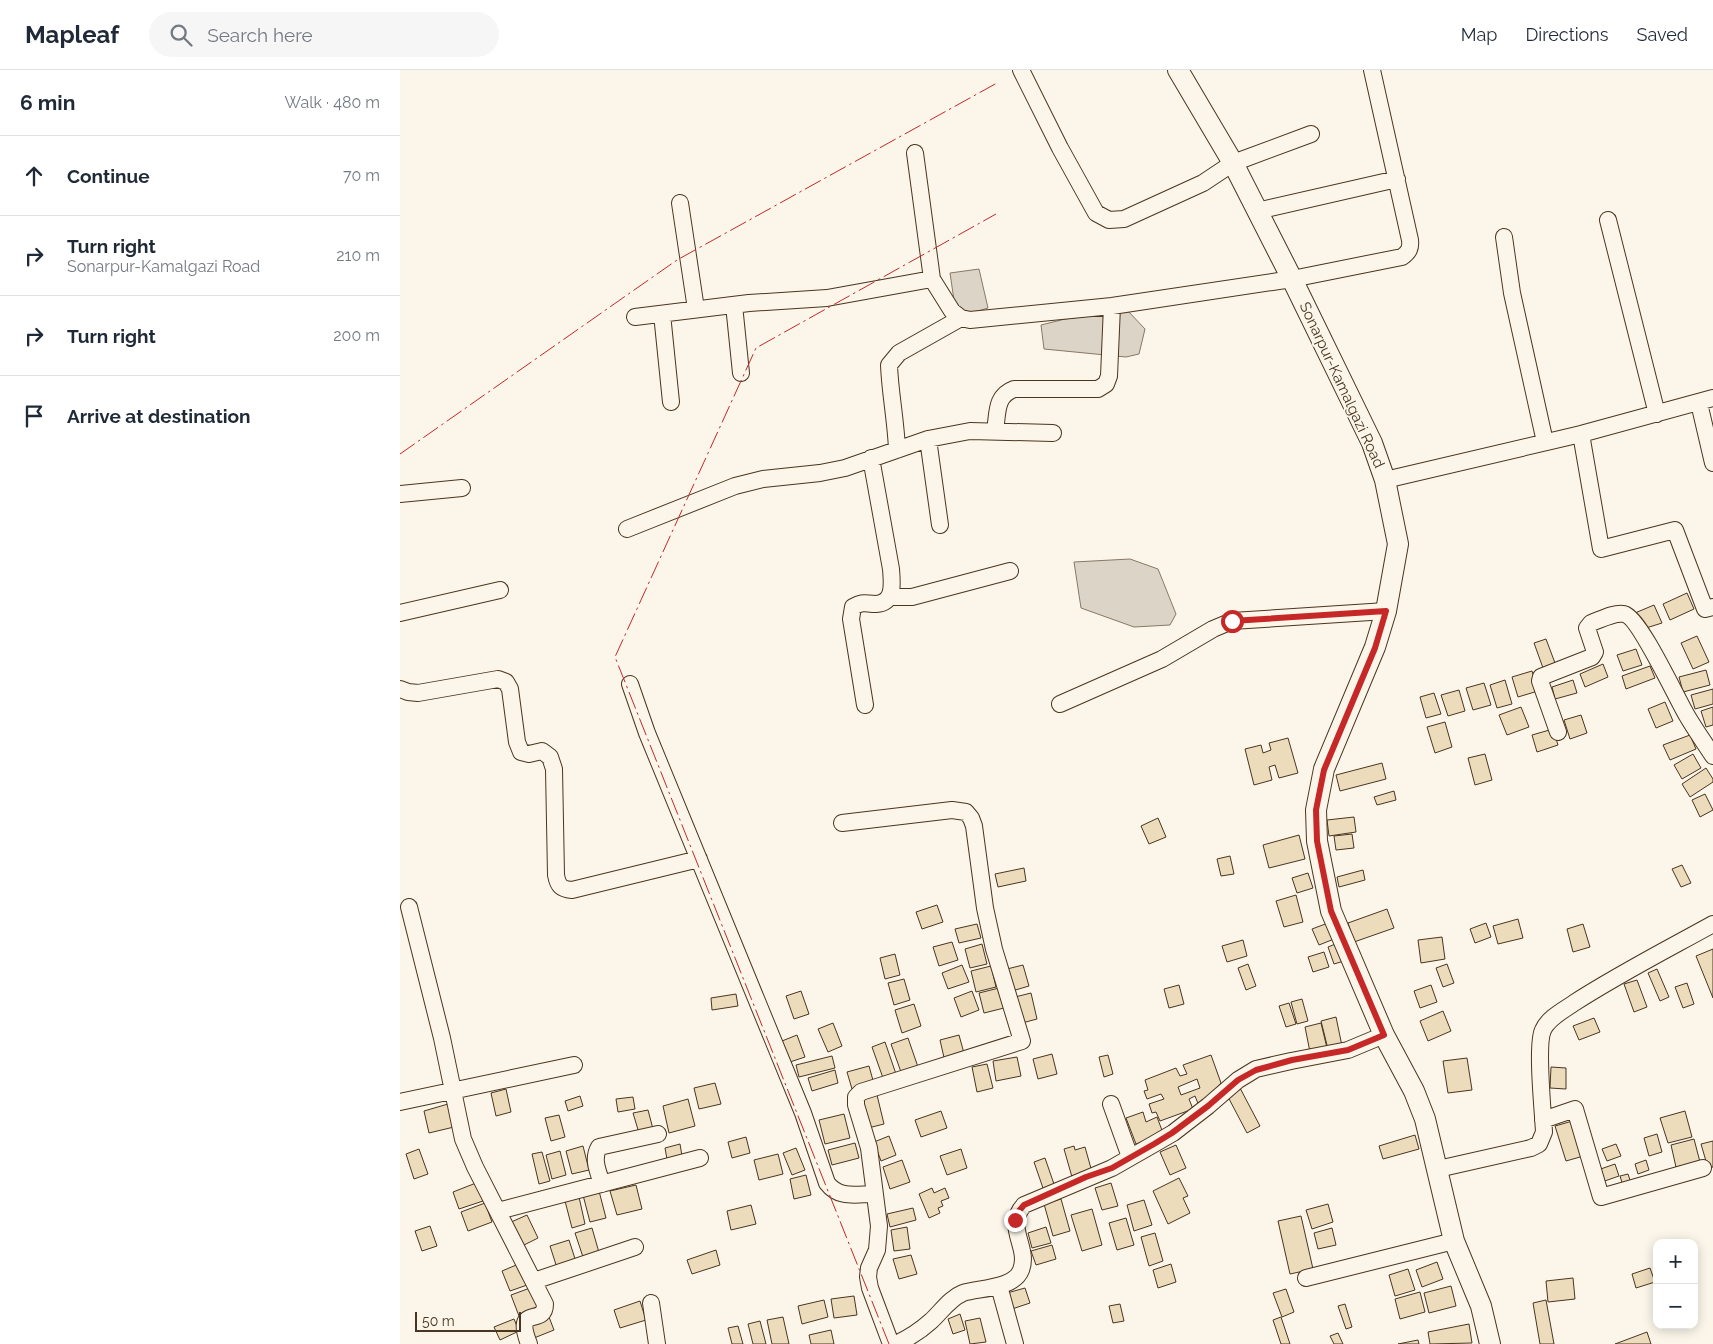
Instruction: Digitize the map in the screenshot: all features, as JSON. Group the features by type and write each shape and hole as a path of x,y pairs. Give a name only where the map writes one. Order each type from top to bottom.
{"main road":[{"name":"Sonarpur-Kamalgazi Road","path":"1178,70 1233,163 1258,210 1372,443 1385,480 1398,544 1386,611 1375,648 1324,770 1316,810 1317,841 1331,911 1384,1035 1414,1090 1425,1119 1454,1241 1481,1306 1490,1344"}],"street":[{"path":"1021,70 1060,148 1096,213 1109,220 1124,218 1203,183 1233,163 1311,134"},
{"path":"915,153 932,279 952,312 961,318 970,320 1112,306 1292,279 1402,257 1408,253 1410,240 1372,70"},
{"path":"1258,210 1396,179"},
{"path":"680,203 696,310"},
{"path":"1608,220 1657,414"},
{"path":"1504,237 1512,293 1545,442"},
{"path":"634,317 734,305 827,298 932,279"},
{"path":"734,305 741,373"},
{"path":"995,431 1000,399 1006,392 1014,389 1098,389 1106,384 1110,376 1112,306"},
{"path":"662,314 671,402"},
{"path":"897,450 889,365 899,353 961,318"},
{"path":"1385,480 1581,434 1706,400 1713,463"},
{"path":"627,528 735,486 763,479 820,473 845,468 928,439 970,430 1053,433"},
{"path":"1581,434 1601,549 1675,530 1705,609 1713,607"},
{"path":"928,439 940,525"},
{"path":"871,458 891,570 892,587 890,597"},
{"path":"400,494 462,488"},
{"path":"865,705 851,619 853,607 862,602 876,604 890,597 912,598 1010,571"},
{"path":"400,613 500,590"},
{"path":"1060,704 1162,659 1232,621 1386,611"},
{"path":"1558,732 1540,681 1541,677 1592,657 1595,652 1587,628 1590,623 1624,614 1630,617 1642,632 1685,713 1713,756"},
{"path":"400,690 418,693 498,679 506,682 510,689 517,742 522,752 528,754 542,751 550,757 554,769 556,875 558,884 564,889 572,890 699,859"},
{"path":"630,684 647,733 803,1113 827,1183 833,1191 840,1194 874,1194"},
{"path":"842,823 952,810 966,812 971,818 974,826 985,908 994,948 1022,1041 860,1092 856,1097 856,1105 869,1148 879,1226 877,1250 868,1277 870,1288 891,1344"},
{"path":"410,907 463,1139 546,1304 545,1310 542,1313 526,1320 523,1324 523,1330 529,1344"},
{"path":"1438,1169 1531,1148 1539,1144 1544,1132 1540,1051 1540,1037 1543,1028 1565,1010 1609,980 1713,924"},
{"path":"896,1344 919,1332 951,1301 961,1294 999,1286 1019,1275 1022,1268 1022,1249 1015,1220 1018,1212 1024,1205 1086,1177 1112,1168 1172,1133 1238,1080 1256,1070 1292,1060 1348,1050 1384,1035"},
{"path":"400,1102 574,1065"},
{"path":"1111,1104 1130,1157"},
{"path":"1543,1120 1575,1109 1601,1197 1702,1168"},
{"path":"602,1184 595,1154 599,1147 658,1134"},
{"path":"498,1211 700,1158"},
{"path":"1306,1278 1454,1241"},
{"path":"534,1281 635,1247"},
{"path":"999,1286 1015,1344"},
{"path":"651,1303 657,1344"}],"shaded area":[{"path":"979,269 988,308 968,314 955,307 950,273"},
{"path":"1128,311 1145,329 1139,354 1126,357 1044,349 1041,325 1065,319"},
{"path":"1130,559 1158,569 1176,614 1170,625 1134,627 1081,608 1074,562"}],"building":[{"path":"1687,593 1694,609 1670,620 1663,604"},
{"path":"1654,605 1662,623 1646,628 1635,613"},
{"path":"1697,636 1709,662 1693,669 1681,643"},
{"path":"1546,639 1555,663 1543,668 1534,643"},
{"path":"1636,649 1642,665 1623,671 1617,655"},
{"path":"1603,664 1608,677 1585,687 1580,674"},
{"path":"1650,666 1655,678 1626,689 1622,676"},
{"path":"1706,670 1710,685 1683,692 1679,677"},
{"path":"1532,671 1538,691 1518,697 1512,677"},
{"path":"1505,680 1512,704 1497,708 1490,685"},
{"path":"1573,680 1577,693 1555,699 1552,687"},
{"path":"1484,683 1491,705 1473,710 1466,688"},
{"path":"1713,689 1713,704 1695,709 1691,695"},
{"path":"1459,690 1465,711 1448,716 1441,695"},
{"path":"1434,693 1441,714 1426,718 1420,697"},
{"path":"1665,702 1673,721 1656,728 1648,709"},
{"path":"1521,707 1529,727 1507,735 1499,715"},
{"path":"1713,707 1713,725 1706,727 1701,711"},
{"path":"1581,715 1587,733 1570,739 1564,720"},
{"path":"1445,722 1452,747 1435,753 1427,727"},
{"path":"1553,729 1558,745 1537,752 1532,735"},
{"path":"1690,735 1696,749 1670,760 1663,745"},
{"path":"1288,738 1298,773 1279,778 1275,765 1269,767 1272,780 1254,785 1245,749 1261,745 1263,753 1271,750 1269,743"},
{"path":"1485,754 1492,780 1475,785 1468,758"},
{"path":"1693,754 1701,768 1682,779 1674,765"},
{"path":"1382,763 1386,779 1340,791 1336,775"},
{"path":"1706,768 1713,782 1690,797 1682,784"},
{"path":"1394,791 1396,800 1377,805 1374,797"},
{"path":"1705,794 1713,810 1700,817 1692,800"},
{"path":"1354,817 1356,832 1329,836 1327,820"},
{"path":"1158,818 1166,837 1149,844 1141,826"},
{"path":"1352,834 1354,848 1336,850 1334,836"},
{"path":"1299,835 1305,859 1269,868 1263,845"},
{"path":"1230,856 1234,874 1221,876 1217,859"},
{"path":"1682,865 1691,883 1681,887 1672,869"},
{"path":"1024,868 1026,881 998,887 995,874"},
{"path":"1363,870 1365,880 1339,887 1337,877"},
{"path":"1308,873 1313,888 1297,893 1292,878"},
{"path":"1296,895 1303,922 1284,927 1276,901"},
{"path":"937,905 943,922 922,929 916,912"},
{"path":"1387,909 1394,928 1354,942 1348,923"},
{"path":"1518,919 1523,938 1498,944 1493,926"},
{"path":"1328,923 1334,939 1319,945 1312,929"},
{"path":"1486,923 1491,937 1475,943 1470,929"},
{"path":"977,924 981,938 959,943 955,929"},
{"path":"1583,924 1590,947 1573,952 1567,929"},
{"path":"1442,937 1445,959 1421,963 1418,940"},
{"path":"1243,940 1247,956 1227,962 1222,946"},
{"path":"952,942 958,960 939,966 933,947"},
{"path":"1338,943 1344,961 1334,964 1328,947"},
{"path":"982,944 987,964 970,968 965,949"},
{"path":"1713,949 1713,998 1696,956"},
{"path":"1324,952 1329,967 1313,972 1308,957"},
{"path":"895,954 900,975 885,979 880,958"},
{"path":"1248,964 1256,986 1246,990 1238,968"},
{"path":"1447,964 1454,983 1443,987 1436,968"},
{"path":"962,965 969,982 948,989 942,973"},
{"path":"1023,965 1029,986 1012,991 1007,969"},
{"path":"991,966 996,987 976,992 971,971"},
{"path":"1657,969 1669,997 1660,1001 1648,973"},
{"path":"904,979 910,1000 894,1005 888,983"},
{"path":"1637,980 1647,1007 1634,1012 1624,984"},
{"path":"1687,983 1694,1004 1683,1008 1675,987"},
{"path":"1179,985 1184,1004 1169,1008 1164,989"},
{"path":"1431,985 1437,1002 1420,1008 1414,991"},
{"path":"999,988 1004,1008 984,1013 979,993"},
{"path":"801,991 809,1014 794,1019 786,996"},
{"path":"972,991 979,1010 961,1017 954,998"},
{"path":"1031,993 1037,1019 1022,1023 1015,997"},
{"path":"736,994 738,1006 712,1010 711,998"},
{"path":"1302,999 1308,1021 1297,1024 1291,1002"},
{"path":"1289,1003 1296,1024 1286,1027 1279,1006"},
{"path":"914,1004 921,1026 902,1033 895,1010"},
{"path":"1443,1011 1451,1031 1428,1041 1420,1021"},
{"path":"1336,1017 1342,1046 1328,1049 1321,1021"},
{"path":"1594,1018 1600,1032 1579,1040 1573,1026"},
{"path":"833,1023 842,1046 828,1052 818,1029"},
{"path":"1321,1023 1327,1048 1310,1052 1305,1027"},
{"path":"797,1035 805,1057 790,1062 782,1041"},
{"path":"959,1035 965,1057 945,1062 940,1040"},
{"path":"908,1038 918,1067 901,1072 891,1044"},
{"path":"885,1042 896,1074 883,1078 872,1047"},
{"path":"1052,1054 1057,1074 1038,1079 1033,1059"},
{"path":"1108,1055 1113,1074 1104,1077 1099,1057"},
{"path":"1211,1055 1221,1083 1203,1105 1199,1106 1195,1096 1189,1099 1193,1109 1160,1121 1156,1112 1152,1113 1149,1104 1164,1099 1161,1094 1147,1099 1144,1091 1148,1090 1145,1080 1176,1068 1180,1076 1187,1074 1183,1065","holes":["1197,1079 1200,1088 1181,1095 1178,1087"]},
{"path":"832,1056 835,1068 799,1077 796,1065"},
{"path":"1017,1057 1021,1076 996,1081 993,1061"},
{"path":"1467,1058 1472,1090 1448,1093 1443,1061"},
{"path":"987,1064 993,1088 977,1092 972,1067"},
{"path":"869,1066 874,1084 852,1089 847,1072"},
{"path":"1551,1067 1566,1068 1566,1089 1550,1088"},
{"path":"835,1070 838,1083 812,1091 808,1078"},
{"path":"715,1083 721,1104 699,1109 694,1088"},
{"path":"1240,1088 1260,1126 1247,1133 1227,1095"},
{"path":"506,1089 511,1112 496,1116 491,1093"},
{"path":"877,1095 884,1124 868,1128 861,1099"},
{"path":"580,1096 583,1106 568,1111 565,1101"},
{"path":"633,1097 635,1109 618,1112 616,1099"},
{"path":"688,1099 695,1126 669,1133 663,1106"},
{"path":"448,1104 454,1127 429,1133 424,1111"},
{"path":"648,1110 653,1129 639,1133 633,1113"},
{"path":"941,1111 947,1128 921,1137 915,1120"},
{"path":"1685,1111 1692,1137 1668,1143 1660,1118"},
{"path":"1143,1112 1146,1122 1157,1117 1163,1133 1136,1144 1126,1118"},
{"path":"844,1114 850,1138 825,1144 819,1120"},
{"path":"559,1115 565,1137 551,1141 545,1118"},
{"path":"1576,1120 1587,1155 1566,1161 1555,1126"},
{"path":"1657,1134 1662,1152 1649,1156 1644,1138"},
{"path":"1415,1135 1419,1149 1383,1159 1379,1146"},
{"path":"889,1136 896,1155 881,1161 874,1142"},
{"path":"746,1137 750,1153 732,1158 728,1142"},
{"path":"1694,1139 1700,1162 1676,1167 1671,1145"},
{"path":"1713,1141 1713,1167 1708,1168 1701,1144"},
{"path":"855,1143 859,1158 832,1165 828,1150"},
{"path":"680,1144 682,1156 667,1159 665,1148"},
{"path":"1616,1144 1621,1156 1607,1161 1602,1149"},
{"path":"1176,1145 1186,1168 1170,1175 1160,1152"},
{"path":"583,1146 589,1170 572,1174 566,1151"},
{"path":"1074,1146 1075,1150 1085,1147 1092,1172 1072,1177 1064,1149"},
{"path":"796,1148 805,1170 792,1175 783,1153"},
{"path":"419,1149 428,1174 414,1179 406,1154"},
{"path":"961,1149 967,1168 947,1175 940,1156"},
{"path":"560,1151 566,1175 552,1179 546,1155"},
{"path":"542,1152 550,1181 539,1184 532,1154"},
{"path":"778,1154 783,1174 759,1180 754,1160"},
{"path":"1045,1158 1055,1187 1044,1191 1034,1162"},
{"path":"902,1160 910,1182 890,1189 883,1167"},
{"path":"1646,1160 1649,1170 1638,1174 1635,1164"},
{"path":"1615,1164 1619,1176 1599,1183 1595,1171"},
{"path":"1628,1174 1632,1186 1624,1189 1620,1176"},
{"path":"806,1175 811,1195 794,1199 790,1179"},
{"path":"1179,1178 1188,1196 1183,1198 1190,1213 1168,1224 1153,1191"},
{"path":"476,1183 483,1201 459,1209 453,1192"},
{"path":"1111,1183 1118,1206 1102,1210 1095,1188"},
{"path":"636,1185 642,1209 617,1215 610,1191"},
{"path":"932,1188 934,1193 945,1188 949,1198 941,1201 943,1206 938,1208 940,1213 929,1218 919,1194"},
{"path":"599,1191 606,1218 590,1222 583,1195"},
{"path":"579,1197 585,1224 572,1228 565,1201"},
{"path":"1061,1199 1070,1231 1053,1236 1044,1204"},
{"path":"1144,1200 1152,1225 1134,1231 1127,1205"},
{"path":"485,1203 492,1222 468,1231 461,1212"},
{"path":"1328,1204 1333,1222 1312,1229 1306,1210"},
{"path":"751,1205 756,1224 731,1230 727,1211"},
{"path":"913,1208 916,1220 890,1227 887,1214"},
{"path":"1092,1209 1102,1245 1082,1251 1071,1215"},
{"path":"527,1215 538,1238 520,1247 509,1223"},
{"path":"1301,1216 1313,1269 1290,1274 1278,1221"},
{"path":"1126,1218 1134,1245 1117,1250 1109,1223"},
{"path":"430,1226 437,1246 422,1251 415,1231"},
{"path":"907,1227 910,1249 894,1251 891,1230"},
{"path":"1046,1227 1051,1243 1032,1248 1028,1233"},
{"path":"592,1228 600,1256 584,1260 575,1233"},
{"path":"1332,1228 1336,1245 1318,1249 1314,1233"},
{"path":"1155,1233 1163,1261 1149,1266 1141,1237"},
{"path":"569,1240 577,1265 558,1271 550,1246"},
{"path":"1052,1245 1056,1259 1036,1265 1031,1251"},
{"path":"716,1250 720,1265 692,1274 687,1260"},
{"path":"911,1255 917,1274 899,1279 893,1259"},
{"path":"1437,1262 1443,1279 1422,1287 1416,1270"},
{"path":"521,1263 530,1284 510,1291 502,1271"},
{"path":"1171,1264 1176,1282 1158,1288 1153,1270"},
{"path":"1650,1268 1653,1283 1636,1288 1632,1274"},
{"path":"1408,1269 1415,1290 1395,1296 1389,1275"},
{"path":"1573,1278 1575,1299 1548,1302 1546,1281"},
{"path":"1451,1286 1456,1306 1429,1313 1424,1293"},
{"path":"530,1288 538,1309 519,1316 511,1295"},
{"path":"1025,1288 1030,1303 1012,1309 1007,1293"},
{"path":"1286,1289 1294,1312 1282,1317 1273,1293"},
{"path":"1420,1292 1425,1312 1400,1319 1395,1299"},
{"path":"854,1296 857,1315 834,1318 831,1299"},
{"path":"824,1300 828,1317 802,1324 798,1306"},
{"path":"1546,1300 1554,1344 1540,1344 1533,1303"},
{"path":"640,1301 646,1320 620,1328 614,1310"},
{"path":"1120,1304 1124,1321 1113,1323 1109,1306"},
{"path":"1345,1304 1352,1327 1346,1329 1338,1306"},
{"path":"960,1314 965,1330 953,1334 948,1319"},
{"path":"549,1317 554,1330 534,1338 528,1325"},
{"path":"783,1317 789,1344 772,1344 767,1320"},
{"path":"1281,1317 1290,1344 1281,1344 1273,1320"},
{"path":"980,1318 986,1342 970,1344 965,1321"},
{"path":"514,1319 519,1331 500,1340 494,1327"},
{"path":"760,1321 766,1344 753,1344 748,1324"},
{"path":"1469,1324 1472,1343 1430,1344 1428,1332"},
{"path":"738,1326 743,1344 732,1344 728,1328"},
{"path":"831,1330 834,1344 811,1344 809,1335"},
{"path":"1647,1332 1651,1344 1615,1344"},
{"path":"1338,1333 1343,1344 1334,1344 1330,1336"},
{"path":"1418,1340 1419,1344 1398,1344"}],"power":[{"path":"400,454 677,260 997,83"},
{"path":"889,1344 615,657 756,348 996,214"}],"route":[{"path":"1015,1220 1018,1212 1024,1205 1033,1200 1112,1168 1172,1133 1238,1080 1256,1070 1292,1060 1348,1050 1384,1035 1331,911 1317,841 1316,810 1324,770 1375,648 1386,611 1232,621"}]}
